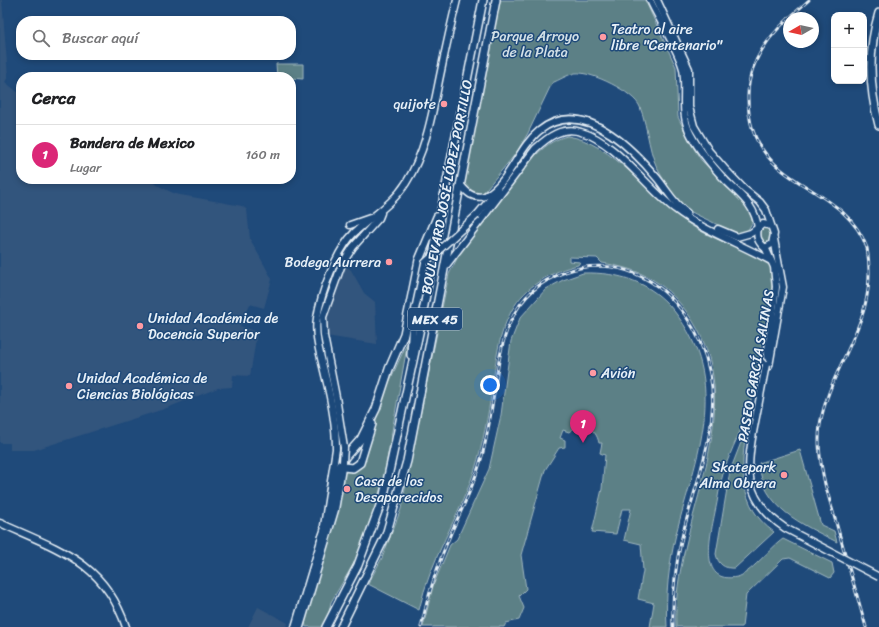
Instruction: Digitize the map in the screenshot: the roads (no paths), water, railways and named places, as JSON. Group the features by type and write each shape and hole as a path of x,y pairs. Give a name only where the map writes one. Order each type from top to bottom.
{"main road":[{"path":"321,542 336,449 334,418 318,344 316,320 338,257 347,241 373,217 381,212 406,183 428,131 457,0"},
{"name":"BOULEVARD JOSÉ LÓPEZ PORTILLO","path":"326,627 358,565 381,503 392,462 410,370 419,333 442,206 483,0"},
{"name":"BOULEVARD JOSÉ LÓPEZ PORTILLO","path":"341,627 379,553 397,501 407,461 496,0"},
{"path":"650,0 682,67 684,81 683,112 687,128 713,167 748,202 757,218 758,241 765,248"},
{"path":"657,0 689,68 689,107 694,126 709,151 744,189 757,199 766,210 774,239 772,244 765,248 740,245"},
{"path":"879,13 873,38 871,67 873,95 879,125"},
{"path":"460,184 468,194 473,196 485,196 492,191 533,136 546,126 566,120 588,121 606,131 628,148 651,171 675,203 692,216 737,237 747,235 763,224 771,226"},
{"path":"444,268 535,149 553,134 569,131 583,132 601,142 673,208 690,219 771,261"},
{"path":"410,370 413,319 425,263 477,215 517,164 519,156"},
{"path":"404,334 419,260 442,206"},
{"path":"300,627 335,510 344,448 324,336 323,317 342,264 353,247 379,218 381,212"},
{"path":"350,225 373,217"},
{"name":"PASEO GARCÍA SALINAS","path":"774,239 783,287 748,458 749,476 756,498 771,518 785,528 879,577"},
{"name":"PASEO GARCÍA SALINAS","path":"765,248 776,275 776,287 767,366 751,460 754,484 759,497 768,510 788,526 879,573"},
{"path":"342,467 350,468 360,463 389,369 404,334 413,319"},
{"path":"295,627 329,518 338,468 361,438 376,408"},
{"path":"0,523 61,550 86,566 106,587 126,627"},
{"path":"302,617 304,627"}],"railway":[{"path":"796,12 809,0"},
{"path":"783,24 766,43 751,73 748,96 752,127 763,150 779,167 838,208 855,225 867,248 869,273 867,295 862,316 829,393 822,415 819,432 820,458 825,484 866,627"},
{"path":"421,627 430,591 446,544 466,500 482,457 500,356 511,321 519,306 531,292 546,281 573,269 591,266 619,268 628,271 650,281 663,291 675,302 694,329 701,343 710,374 712,414 709,435 705,456 682,537 674,582 673,627"}],"place":[{"name":"Teatro al aire libre \"Centenario\"","path":"603,37"},
{"name":"quijote","path":"444,104"},
{"name":"Bodega Aurrera","path":"389,262"},
{"name":"Unidad Académica de Docencia Superior","path":"140,326"},
{"name":"Avión","path":"593,373"},
{"name":"Unidad Académica de Ciencias Biológicas","path":"69,386"},
{"name":"Bandera de Mexico","path":"583,443"},
{"name":"Skatepark Alma Obrera","path":"784,475"},
{"name":"Casa de los Desaparecidos","path":"347,489"}],"park label":[{"name":"Parque Arroyo de la Plata","path":"535,44"}]}
